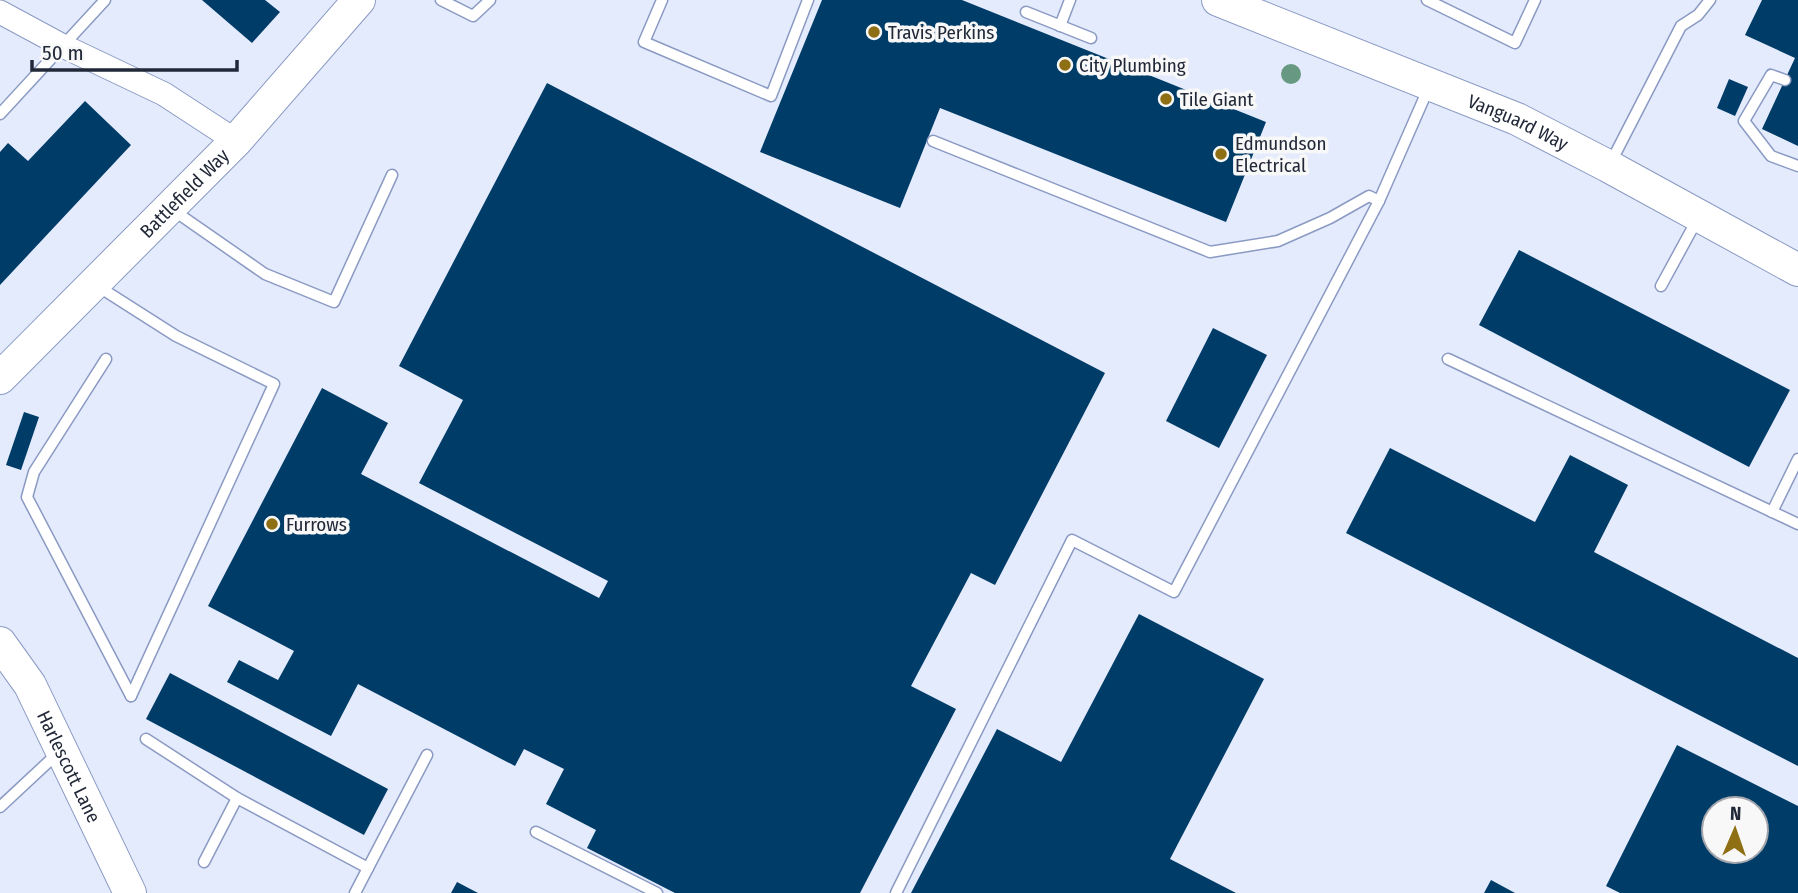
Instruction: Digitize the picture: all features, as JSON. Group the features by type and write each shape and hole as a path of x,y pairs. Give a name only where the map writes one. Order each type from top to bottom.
{"street":[{"name":"Battlefield Way","path":"0,378 236,141 359,0"},
{"name":"Vanguard Way","path":"1223,1 1517,119 1798,270"},
{"path":"4,9 63,46 164,94 236,141"},
{"name":"Harlescott Lane","path":"0,643 30,685 130,893"}],"lane":[{"path":"0,114 106,0"},
{"path":"441,0 473,16 490,0"},
{"path":"662,0 644,42 771,96 808,0"},
{"path":"1060,26 1070,0"},
{"path":"1427,0 1515,43 1535,0"},
{"path":"1608,166 1681,26 1699,15 1710,0"},
{"path":"1026,12 1091,37"},
{"path":"1785,80 1771,75 1744,121 1771,156 1798,166"},
{"path":"896,893 1072,540 1174,592 1379,201 1430,84"},
{"path":"933,141 1210,252 1278,241 1369,196 1379,201"},
{"path":"171,208 265,274 334,302 392,175"},
{"path":"1661,286 1699,216"},
{"path":"94,284 176,336 274,384 131,696 27,497 33,472 106,359"},
{"path":"1448,359 1798,524"},
{"path":"1772,512 1798,459"},
{"path":"146,738 237,798 368,868"},
{"path":"0,807 61,750"},
{"path":"355,893 427,755"},
{"path":"204,862 237,798"},
{"path":"536,832 657,893"}],"building":[{"path":"202,0 265,0 280,12 252,43"},
{"path":"822,0 962,0 1266,122 1226,222 940,108 900,208 760,152"},
{"path":"1762,0 1798,0 1798,146 1762,129 1795,58 1745,35"},
{"path":"1729,79 1748,87 1735,116 1717,108"},
{"path":"547,83 1105,373 995,585 971,573 911,686 956,709 860,893 675,893 587,848 596,830 546,804 564,769 524,749 515,766 358,684 331,736 227,682 239,660 278,680 294,651 208,606 322,388 388,423 361,474 599,598 608,581 419,483 463,400 399,366"},
{"path":"85,101 131,145 0,285 0,152 8,143 28,161"},
{"path":"1519,250 1790,390 1749,467 1479,325"},
{"path":"1213,328 1267,355 1219,448 1166,421"},
{"path":"24,412 39,417 21,470 6,465"},
{"path":"1390,448 1535,522 1570,455 1628,485 1594,552 1798,658 1798,766 1346,533"},
{"path":"1139,614 1264,679 1170,859 1236,893 911,893 997,729 1061,762"},
{"path":"170,673 388,789 364,835 146,719"},
{"path":"1677,745 1798,806 1798,893 1620,893 1606,886"},
{"path":"1491,880 1515,893 1484,893"},
{"path":"457,882 478,893 451,893"}],"place":[{"name":"Travis Perkins","path":"874,32"},
{"name":"City Plumbing","path":"1065,65"},
{"name":"Tile Giant","path":"1166,99"},
{"name":"Edmundson Electrical","path":"1221,154"},
{"name":"Furrows","path":"272,524"}]}
